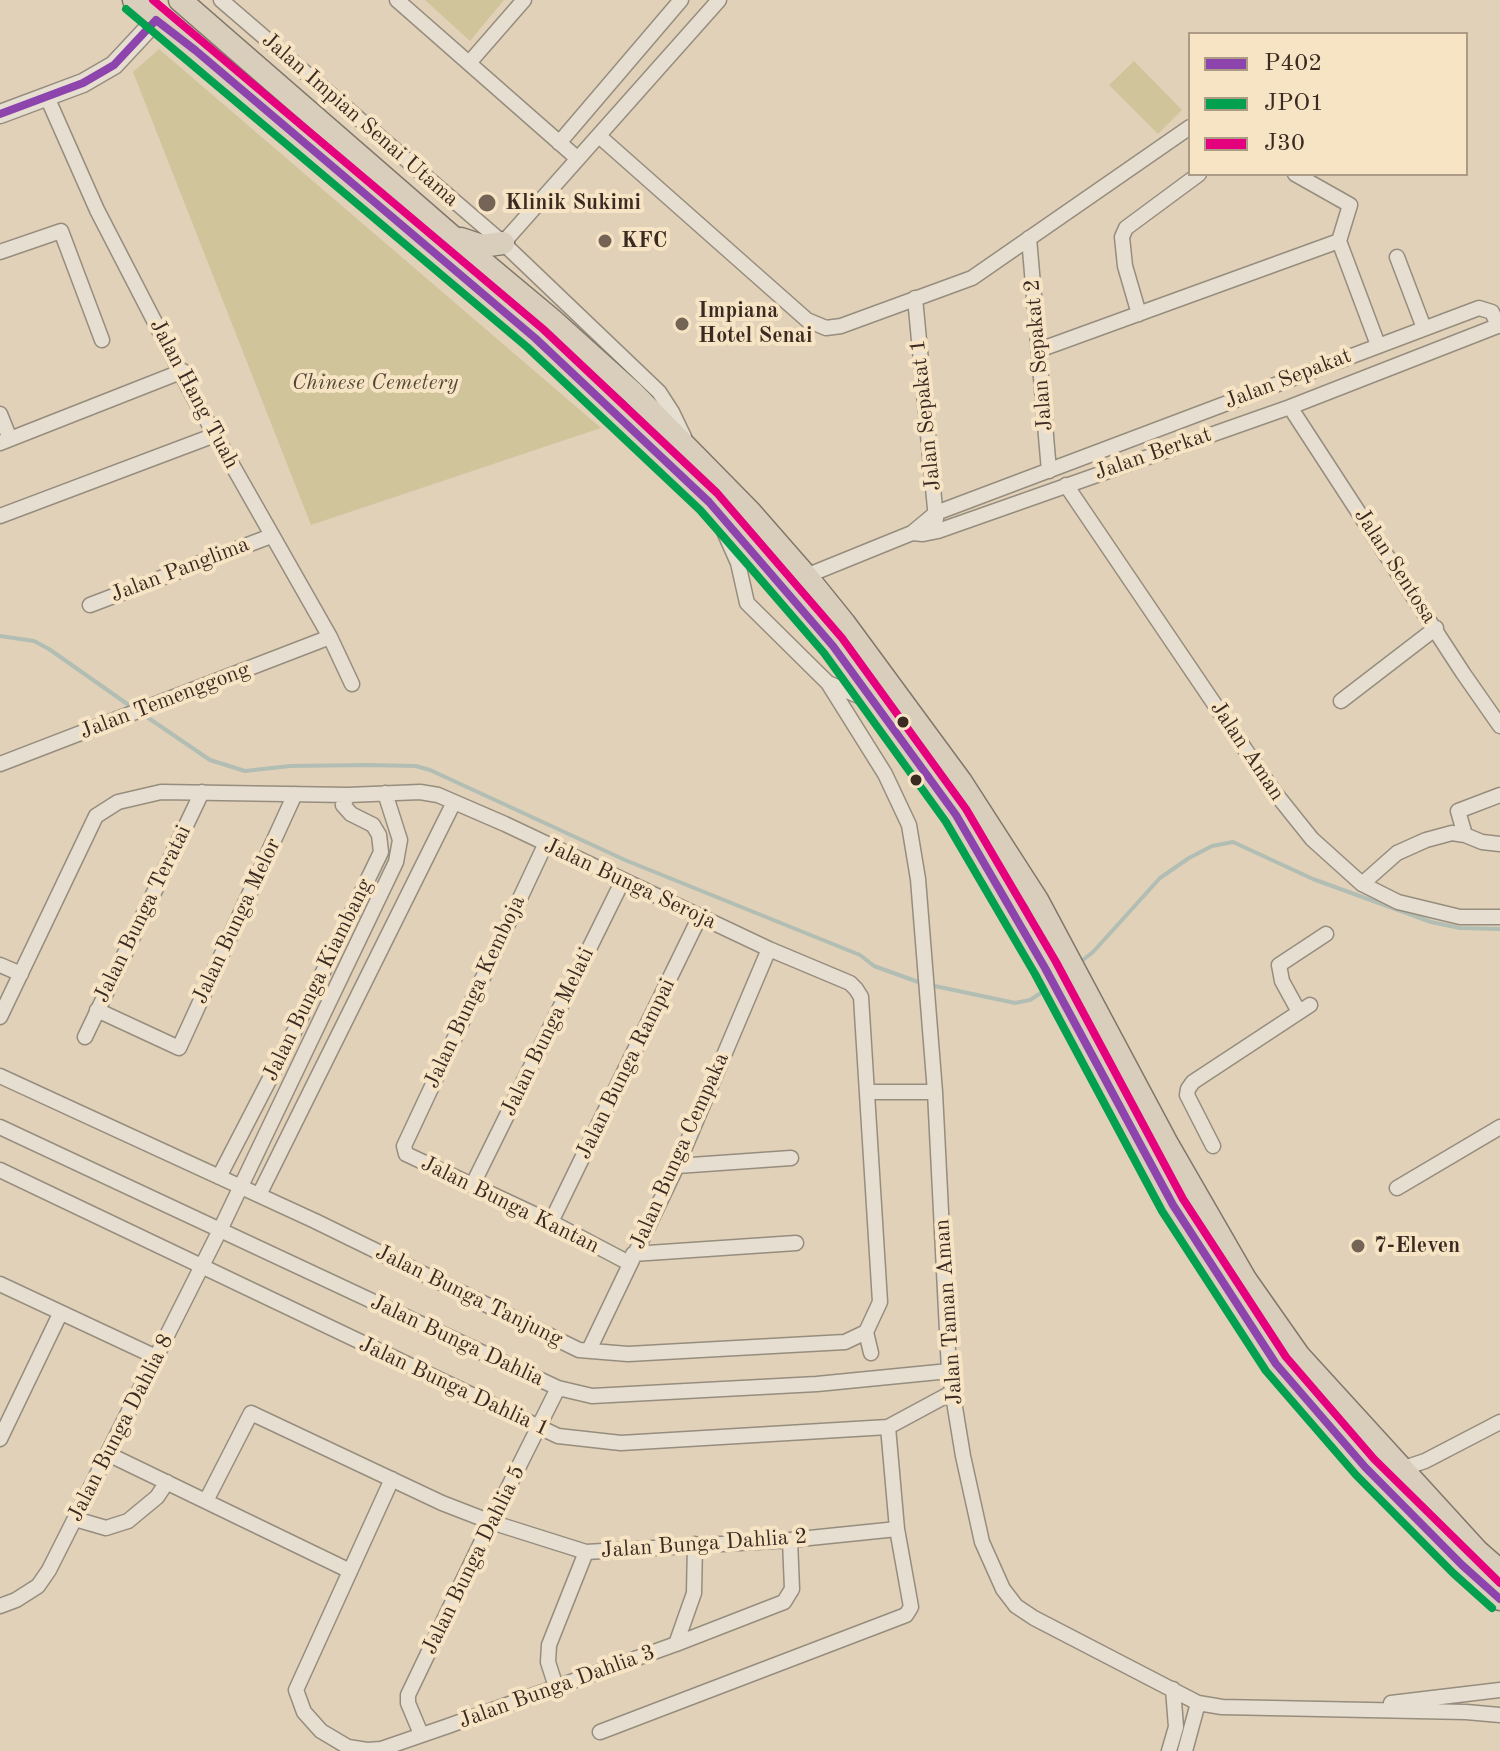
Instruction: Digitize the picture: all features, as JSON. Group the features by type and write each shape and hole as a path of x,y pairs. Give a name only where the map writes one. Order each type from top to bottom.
{"highway":[{"path":"134,0 535,338 709,502 833,646 956,815 1045,968 1173,1205 1276,1364 1365,1467 1500,1599"},
{"path":"180,0 633,393 750,512 806,576 961,782 1037,900 1166,1142 1245,1279 1299,1356 1477,1551 1500,1571"},
{"path":"449,234 482,246 503,243"}],"street":[{"name":"Jalan Impian Senai Utama","path":"221,0 503,243 659,392 672,412 689,451"},
{"path":"397,0 578,159"},
{"path":"469,63 524,0"},
{"path":"559,143 681,0"},
{"path":"503,243 719,0"},
{"path":"0,114 83,83 114,65 156,20"},
{"name":"Jalan Hang Tuah","path":"47,97 97,210 215,435 330,637 352,684"},
{"path":"599,136 814,325 826,328 841,326 972,278 1188,128"},
{"path":"1139,314 1125,266 1122,237 1126,228 1196,176"},
{"path":"1299,176 1348,202 1350,208 1339,241 1378,345"},
{"path":"0,252 61,231 102,340"},
{"name":"Jalan Sepakat 2","path":"1029,238 1049,471"},
{"path":"1039,350 1339,241"},
{"path":"1397,257 1424,328"},
{"name":"Jalan Sepakat 1","path":"915,298 938,531"},
{"name":"Jalan Sepakat","path":"912,533 936,513 1479,308 1492,312 1499,325"},
{"name":"Jalan Berkat","path":"806,576 912,533 938,531 1290,407 1499,325"},
{"path":"0,414 5,441 183,371"},
{"name":"Jalan Sentosa","path":"1290,407 1500,726"},
{"path":"0,516 215,435"},
{"name":"Jalan Aman","path":"1066,485 1299,825 1362,884 1398,902 1460,917 1500,917"},
{"path":"709,502 731,543 747,603 828,683 873,703"},
{"name":"Jalan Panglima","path":"90,605 271,536"},
{"path":"1341,701 1436,628"},
{"name":"Jalan Temenggong","path":"0,764 330,637"},
{"name":"Jalan Taman Aman","path":"828,683 885,774 909,825 918,879 935,1092 949,1371 982,1542 1003,1589 1016,1606 1034,1618 1198,1703 1222,1707 1500,1715"},
{"name":"Jalan Bunga Seroja","path":"21,974 94,820 118,802 161,792 348,795 420,792 454,802 769,949 850,983 856,989 861,997 880,1302 866,1332"},
{"name":"Jalan Bunga Teratai","path":"85,1037 202,792"},
{"name":"Jalan Bunga Dahlia 8","path":"0,1606 38,1586 49,1570 202,1267 396,862 400,840 385,793"},
{"name":"Jalan Bunga Melor","path":"97,1010 179,1048 295,794"},
{"name":"Jalan Bunga Kiambang","path":"219,1177 295,1030 381,852 379,835 373,825 351,814 343,805 348,795"},
{"path":"1465,835 1458,811 1500,795"},
{"name":"Jalan Bunga Kiambang","path":"259,1195 454,802"},
{"path":"1362,884 1397,853 1426,840 1452,833 1500,844"},
{"name":"Jalan Bunga Kemboja","path":"406,1138 545,845"},
{"name":"Jalan Bunga Melati","path":"473,1184 623,880"},
{"name":"Jalan Bunga Rampai","path":"551,1222 700,916"},
{"path":"1213,1146 1187,1095 1188,1089 1193,1082 1304,1009 1282,981 1279,965 1326,934"},
{"name":"Jalan Bunga Cempaka","path":"589,1350 677,1166 769,949"},
{"path":"0,965 21,974 0,1017"},
{"name":"Jalan Bunga Tanjung","path":"0,1076 259,1195 579,1350 628,1354 845,1342 866,1332"},
{"path":"867,1092 935,1092"},
{"name":"Jalan Bunga Dahlia","path":"0,1127 558,1388 592,1396 817,1384 949,1371"},
{"path":"1397,1188 1500,1127"},
{"name":"Jalan Bunga Kantan","path":"406,1138 406,1154 631,1259"},
{"path":"677,1166 791,1158"},
{"name":"Jalan Bunga Dahlia 1","path":"0,1170 539,1429 576,1440 621,1443 888,1427 953,1392"},
{"path":"631,1259 796,1243"},
{"path":"0,1284 156,1357"},
{"path":"0,1439 6,1410 60,1314"},
{"path":"866,1332 871,1353"},
{"name":"Jalan Bunga Dahlia 5","path":"421,1734 408,1703 408,1695 558,1388"},
{"name":"Jalan Bunga Dahlia 2","path":"206,1501 251,1413 442,1503 586,1552 790,1540 897,1529"},
{"path":"1404,1468 1425,1461 1500,1422"},
{"path":"600,1732 906,1615 911,1607 897,1529 888,1427"},
{"path":"108,1454 350,1571"},
{"name":"Jalan Bunga Dahlia 3","path":"392,1479 296,1690 304,1712 321,1731 348,1747 381,1749 676,1644 784,1602 792,1589 790,1540"},
{"path":"75,1519 106,1528 128,1521 157,1497 167,1482"},
{"path":"676,1644 694,1593 695,1544"},
{"path":"556,1687 548,1662 549,1645 586,1552"},
{"path":"1169,1751 1176,1727 1173,1689"},
{"name":"Jalan Taman Aman","path":"1339,1709 1500,1690"},
{"path":"1185,1751 1198,1703"}],"green space":[{"path":"425,0 504,0 470,41"},
{"name":"Chinese Cemetery","path":"159,49 601,428 311,525 133,72"},
{"path":"1134,61 1182,110 1158,134 1109,85"}],"waterway":[{"path":"0,636 34,641 49,649 133,708"},
{"path":"144,715 210,760 245,771 290,766 367,765 416,766 430,770 625,860 860,955 874,966 921,983"},
{"path":"1079,963 1093,952 1160,878 1212,846 1233,842 1313,879 1431,922 1460,928 1500,929"},
{"path":"930,985 1015,1003 1030,1000 1047,989"}],"transit line":[{"name":"J30","path":"153,0 543,329 717,493 842,638 966,809 1056,962 1183,1199 1286,1357 1374,1459 1500,1583"},
{"name":"JPO1","path":"126,9 527,347 700,510 824,653 946,822 1035,974 1162,1211 1266,1371 1356,1475 1492,1608"},
{"name":"P402","path":"0,114 83,83 114,65 156,20 535,338 709,502 833,646 956,815 1045,968 1173,1205 1276,1364 1365,1467 1500,1599"}],"place":[{"name":"Klinik Sukimi","path":"487,203"},
{"name":"KFC","path":"605,241"},
{"name":"Impiana Hotel Senai","path":"682,324"},
{"name":"7-Eleven","path":"1358,1246"}]}
